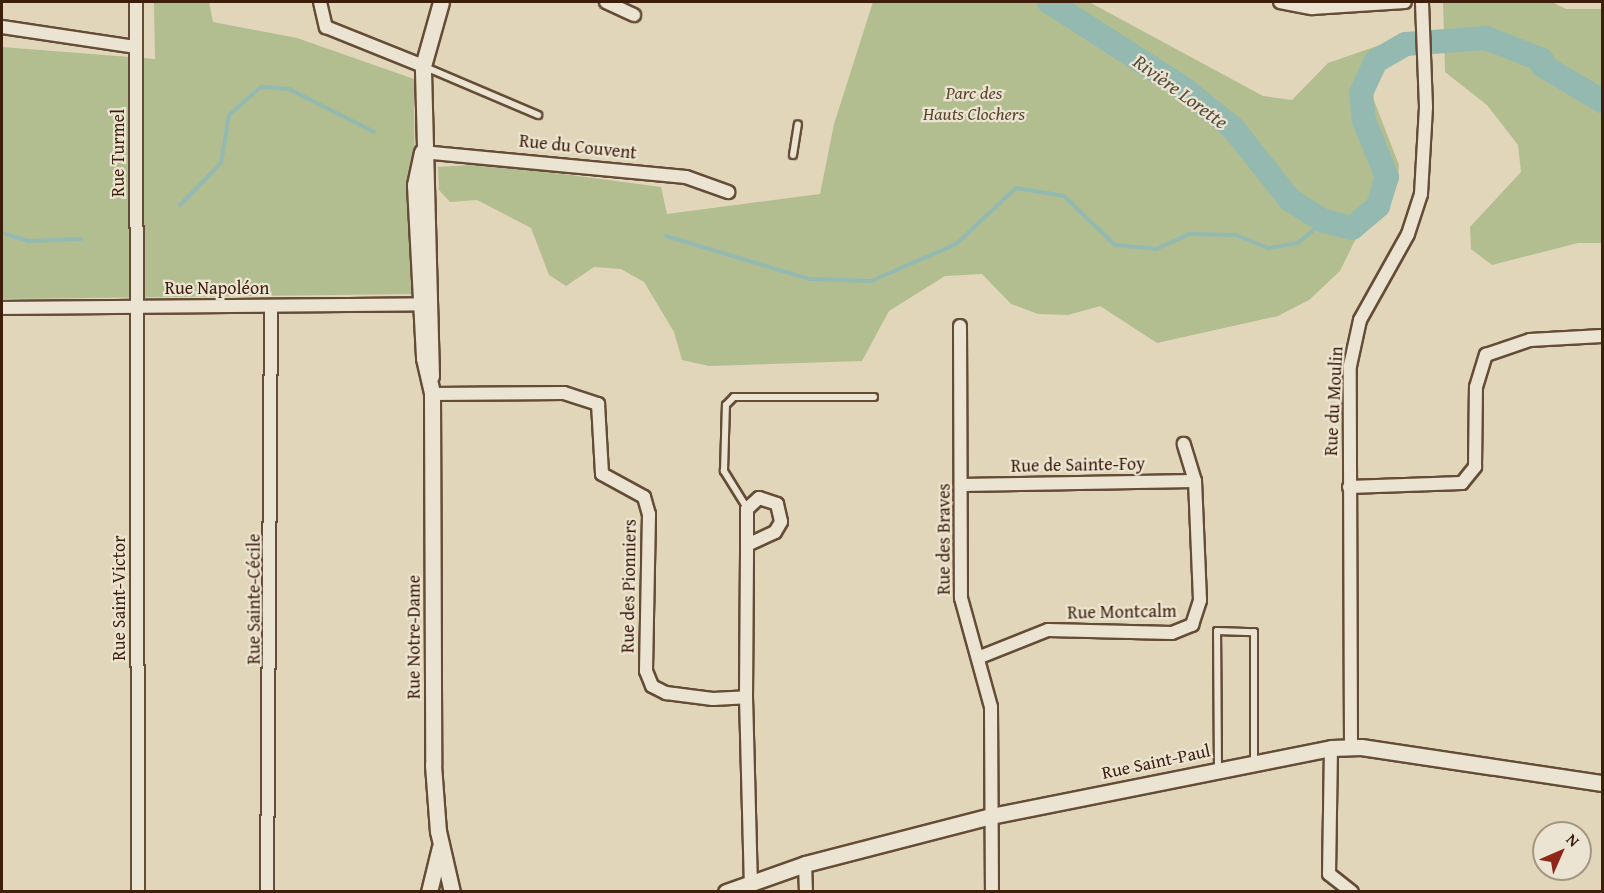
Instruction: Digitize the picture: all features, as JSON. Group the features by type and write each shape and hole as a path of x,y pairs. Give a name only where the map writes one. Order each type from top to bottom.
{"street":[{"name":"Rue Turmel","path":"136,2 136,305"},
{"path":"320,2 326,27 423,66"},
{"name":"Rue Notre-Dame","path":"441,2 423,66 422,152 415,184 427,304 431,387 433,765 441,844 452,891"},
{"path":"606,2 634,15"},
{"path":"1281,2 1312,8 1405,2"},
{"name":"Rue du Moulin","path":"1351,746 1349,487 1351,354 1364,313 1419,205 1426,86 1422,2"},
{"path":"2,27 136,47"},
{"name":"Rue du Couvent","path":"422,152 686,177 728,192"},
{"name":"Rue Napoléon","path":"2,308 427,304"},
{"name":"Rue Saint-Victor","path":"136,305 138,891"},
{"name":"Rue Sainte-Cécile","path":"267,891 271,306"},
{"name":"Rue des Braves","path":"960,326 961,598 980,657 991,707 992,891"},
{"path":"1349,487 1462,483 1475,466 1476,387 1486,355 1530,340 1602,336"},
{"name":"Rue des Pionniers","path":"431,387 564,393 598,404 602,474 644,497 649,514 646,671 652,686 666,693 714,699 746,697"},
{"name":"Rue Montcalm","path":"980,657 1048,630 1172,633 1192,626 1200,600 1195,481 1184,444"},
{"name":"Rue de Sainte-Foy","path":"962,485 1195,481"},
{"path":"747,545 775,532 782,516 766,498 753,501 747,509 746,697 751,882"},
{"name":"Rue Saint-Paul","path":"726,891 805,864 991,816 1331,747 1351,746 1602,783"},
{"path":"1331,747 1329,874 1352,891"},
{"path":"429,891 441,844"},
{"path":"805,864 806,891"}],"lane":[{"path":"423,66 538,115"},
{"path":"793,155 798,124"},
{"path":"747,509 724,471 726,405 734,397 874,397"},
{"path":"1218,769 1217,631 1254,632 1254,762"}],"green space":[{"path":"154,2 209,2 213,22 297,38 414,79 415,294 2,299 2,47 155,59"},
{"name":"Parc des Hauts Clochers","path":"873,2 1089,2 1263,96 1292,100 1328,63 1380,45 1373,98 1399,165 1398,178 1362,226 1340,271 1309,300 1278,316 1157,343 1100,306 1068,315 1038,314 1011,304 982,274 945,276 889,311 862,361 709,366 682,360 674,332 644,282 621,269 594,267 566,286 549,275 531,228 477,200 450,202 439,190 438,167 488,164 661,187 667,214 820,194 834,124"},
{"path":"1443,2 1552,2 1566,9 1602,9 1602,243 1578,243 1492,265 1471,249 1470,227 1521,172 1518,145 1487,105 1445,72"}],"waterway":[{"name":"Rivière Lorette","path":"1049,2 1186,90 1233,128 1290,200 1324,221 1352,228 1378,206 1387,177 1364,121 1361,93 1376,61 1406,44 1486,38 1542,60 1543,66 1602,101"},
{"path":"180,205 221,163 229,115 261,87 289,89 374,132"},
{"path":"666,236 809,279 871,281 956,244 1016,188 1064,196 1115,245 1156,249 1189,234 1236,235 1269,248 1298,243 1324,221"},
{"path":"2,233 29,241 81,239"}]}
